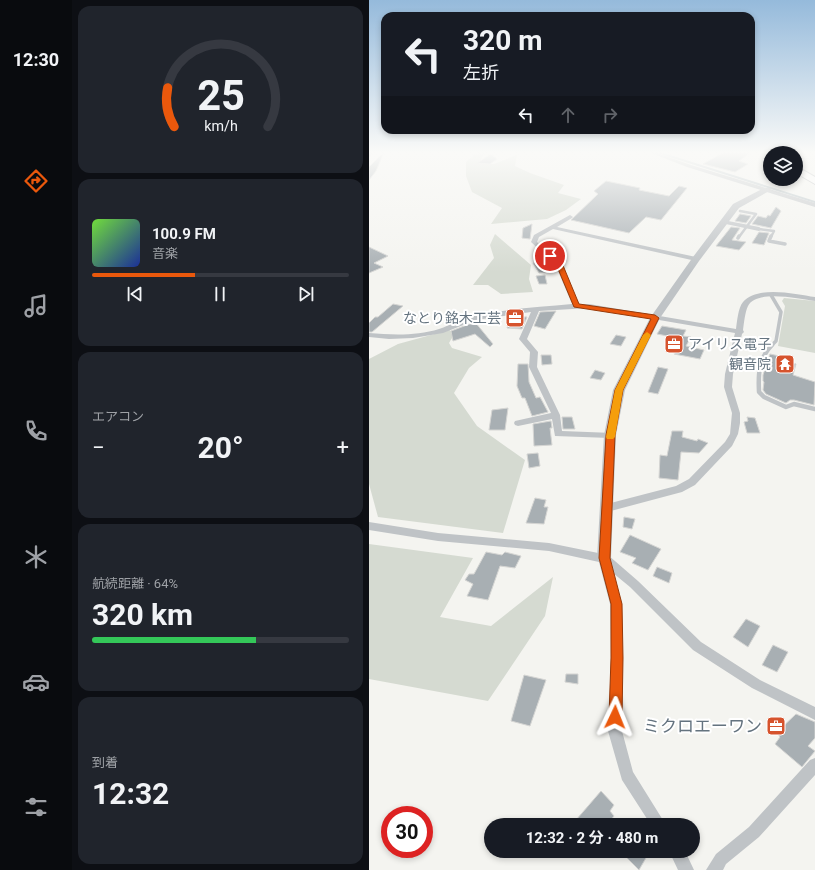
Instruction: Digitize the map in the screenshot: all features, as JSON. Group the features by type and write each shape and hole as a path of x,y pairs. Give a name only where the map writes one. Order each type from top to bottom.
{"street":[{"path":"655,818 627,775 615,731 617,658 616,604 604,558 610,435 619,390 655,318 735,206 764,192"},
{"path":"772,192 815,206"},
{"path":"570,217 536,236 534,242 559,263 576,306"},
{"path":"723,222 759,228"},
{"path":"551,227 696,259"},
{"path":"607,508 679,489 692,482 729,444 734,434 736,413 728,387 729,374 740,332 745,304 750,299 757,296 771,295 815,299"},
{"path":"369,335 389,337 413,336 441,331 474,318 536,309 576,306 589,306 740,332"},
{"path":"536,309 523,339 534,352 533,367 556,415 558,434 610,435"},
{"path":"518,423 556,415"},
{"path":"369,526 439,537 549,547 604,558 634,584 697,646 756,684 815,714"},
{"path":"714,870 721,860 754,832 815,765"},
{"path":"680,858 686,870"}],"lane":[{"path":"738,238 756,214 740,211"},
{"path":"759,228 774,231 769,241 785,244"},
{"path":"771,295 781,312 776,340 765,352 759,371 759,392 764,397 787,408 794,404 815,409"}],"shaded area":[{"path":"472,192 559,192 558,193 581,199 566,210 547,219 491,224 502,208"},
{"path":"495,234 531,265 529,279 533,292 501,294 488,285 473,285 494,258 490,245"},
{"path":"784,298 815,301 815,353 778,346 785,306 782,301"},
{"path":"449,330 455,333 449,343 452,348 482,357 469,368 454,393 477,426 525,460 503,533 378,517 369,484 369,359 398,344"},
{"path":"369,544 473,558 440,617 491,626 553,577 545,616 488,701 369,679"}],"building":[{"path":"595,192 647,192 669,196 673,192 684,192 661,220 646,217 629,233 571,220 598,194"},
{"path":"776,207 781,211 771,228 752,224 758,216 766,218 768,215 770,216"},
{"path":"740,214 751,216 746,223 735,221"},
{"path":"532,224 530,239 522,238 523,228"},
{"path":"731,227 740,228 732,240 746,242 739,250 716,246"},
{"path":"759,232 769,233 764,245 752,243"},
{"path":"369,247 388,256 374,263 383,267 369,273"},
{"path":"542,261 547,272 539,273 533,263"},
{"path":"545,275 547,284 539,284 536,276"},
{"path":"393,304 403,306 372,332 369,332 369,323"},
{"path":"556,311 545,329 534,326 540,312"},
{"path":"511,316 527,317 522,329 507,328"},
{"path":"475,322 493,344 490,347 475,334 453,341 451,331"},
{"path":"662,326 686,330 683,336 691,337 686,346 704,350 700,359 674,354 678,338 657,334"},
{"path":"616,335 626,337 621,346 610,344"},
{"path":"770,354 793,359 791,362 796,364 793,375 815,382 814,405 794,400 790,400 786,403 766,394 763,390 763,375"},
{"path":"541,355 551,355 552,364 542,365"},
{"path":"518,364 528,364 529,382 536,398 540,397 548,412 532,416 525,398 522,398 517,386"},
{"path":"658,367 668,369 658,394 648,392"},
{"path":"595,370 605,373 601,380 590,378"},
{"path":"508,408 505,430 489,430 492,410"},
{"path":"562,417 572,417 575,429 563,429"},
{"path":"747,417 755,418 760,433 747,433 744,422 748,421"},
{"path":"551,421 552,428 550,428 552,445 534,446 533,424"},
{"path":"672,431 683,431 682,437 697,441 698,439 708,443 699,453 681,452 678,480 659,478 660,455 667,456"},
{"path":"538,453 540,466 529,468 527,454"},
{"path":"535,498 546,500 544,507 548,507 544,524 526,523"},
{"path":"624,517 635,519 632,529 623,527"},
{"path":"630,535 661,549 648,570 632,563 636,558 620,552"},
{"path":"486,552 502,555 505,552 521,556 515,568 500,566 488,600 467,596 473,584 465,580 469,574 474,574"},
{"path":"657,567 672,573 669,583 653,576"},
{"path":"746,619 760,626 748,647 733,637"},
{"path":"773,645 788,652 777,672 762,665"},
{"path":"566,674 578,674 578,684 565,682"},
{"path":"524,675 546,680 530,726 511,721"},
{"path":"796,714 815,722 815,738 808,746 815,751 802,767 775,744 780,737 776,733"},
{"path":"601,791 614,805 610,811 614,816 612,818 578,818"},
{"path":"627,858 646,858 639,870"}],"waterway":[{"path":"782,192 815,202"}],"slow traffic":[{"path":"610,437 619,390 647,335"}],"place":[{"name":"なとり銘木工芸","path":"515,318"},
{"name":"アイリス電子","path":"674,344"},
{"name":"観音院","path":"785,364"},
{"name":"ミクロエーワン","path":"776,726"}],"route":[{"path":"550,256 559,263 576,306 589,306 655,318 619,390 610,435 604,558 616,604 617,658 615,717"}]}
